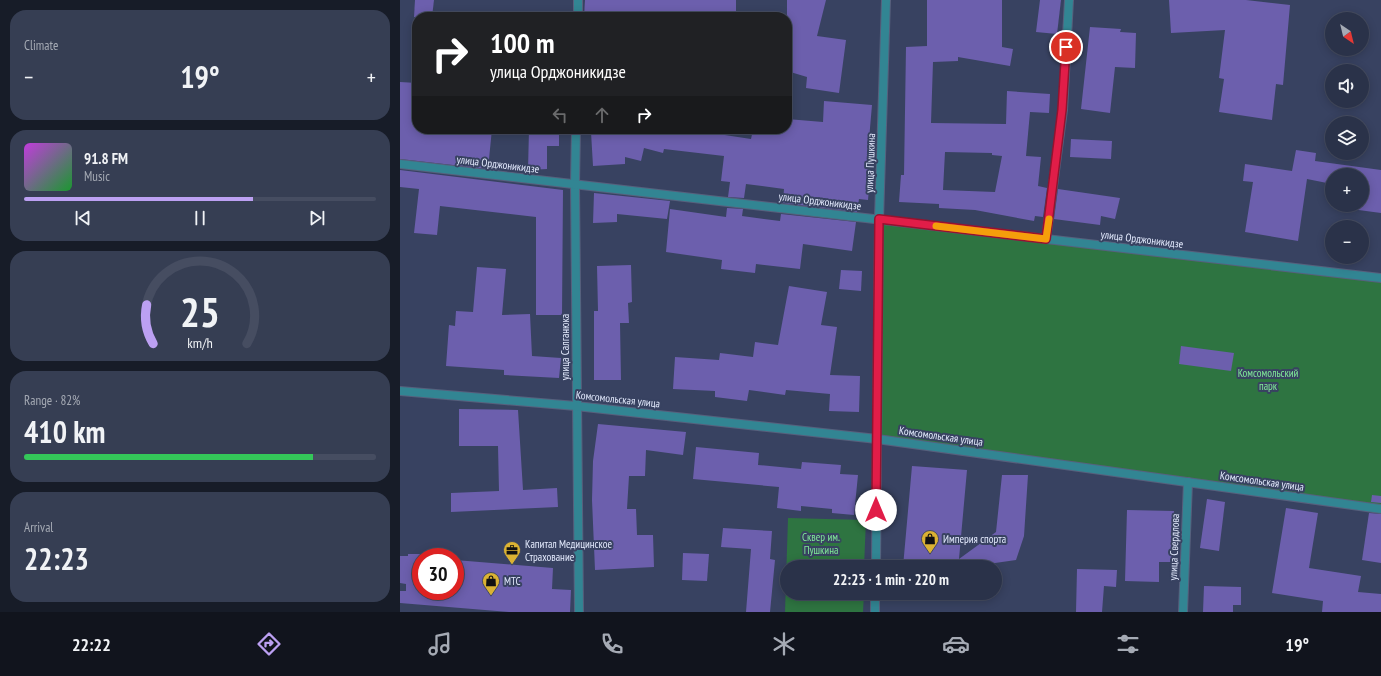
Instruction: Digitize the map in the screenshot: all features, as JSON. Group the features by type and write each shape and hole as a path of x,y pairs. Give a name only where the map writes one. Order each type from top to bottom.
{"street":[{"path":"578,0 578,12"},
{"name":"улица Пушкина","path":"876,560 879,219 886,0"},
{"path":"1046,239 1062,110 1069,0"},
{"name":"улица Салганюка","path":"576,134 576,406 579,612"},
{"name":"улица Орджоникидзе","path":"400,164 1381,278"},
{"name":"Комсомольская улица","path":"400,391 576,406 877,438 1381,510"},
{"name":"улица Свердлова","path":"1182,612 1188,482"},
{"path":"875,600 875,612"}],"green space":[{"name":"Комсомольский парк","path":"879,219 1381,278 1381,509 877,439"},
{"name":"Сквер им. Пушкина","path":"788,518 866,520 864,560 787,560"},
{"name":"Сквер им. Пушкина","path":"785,600 864,600 863,612 785,612"}],"building":[{"path":"415,0 434,0 433,12 414,12"},
{"path":"585,0 736,0 736,12 584,12"},
{"path":"787,0 826,0 817,36 846,40 839,93 806,88 807,77 792,72 792,12 787,12"},
{"path":"927,0 1002,0 1002,47 1013,49 1010,66 958,57 958,61 933,62 931,123 1006,124 1007,91 1050,94 1049,113 1030,112 1026,156 1041,157 1038,186 1047,188 1043,217 1035,216 1034,221 975,210 939,208 939,204 899,202 901,175 904,175 906,47 927,46","holes":["945,152 992,153 992,155 1002,156 995,192 943,190"]},
{"path":"1040,0 1061,0 1057,34 1036,32"},
{"path":"1169,0 1246,0 1290,5 1283,85 1276,84 1272,120 1219,112 1224,79 1219,78 1225,30 1171,33"},
{"path":"1090,27 1121,29 1120,32 1136,33 1135,68 1115,67 1110,113 1081,109"},
{"path":"400,82 412,83 412,134 492,134 488,169 400,159"},
{"path":"824,101 872,105 868,151 872,151 868,200 859,199 857,212 783,203 784,189 746,184 744,198 728,197 730,182 721,181 724,156 664,149 663,153 644,148 641,161 625,157 625,164 593,166 591,134 718,134 751,139 752,134 792,134 792,119 823,122"},
{"path":"529,134 559,134 559,146 547,146 547,169 528,170"},
{"path":"1071,139 1112,141 1111,159 1070,157"},
{"path":"1296,150 1316,153 1315,161 1366,168 1325,168 1325,183 1307,179 1298,241 1245,232 1253,182 1243,181 1245,164 1292,171"},
{"path":"1369,168 1381,170 1381,213 1369,211"},
{"path":"400,170 563,190 562,315 536,315 536,217 440,206 437,235 414,233 419,189 400,187"},
{"path":"1058,189 1120,198 1115,219 1101,216 1100,225 1054,219"},
{"path":"594,193 670,201 667,219 617,214 617,222 593,223"},
{"path":"727,208 743,209 742,216 780,221 781,214 856,222 852,251 803,244 800,269 756,264 755,273 721,269 722,260 666,252 670,209 726,217"},
{"path":"631,265 632,302 628,303 629,323 620,323 621,380 594,380 594,311 598,311 597,266"},
{"path":"477,267 506,269 502,315 530,314 532,356 561,358 559,378 504,375 504,370 446,366 449,325 455,326 456,311 473,312"},
{"path":"841,270 862,271 861,291 839,289"},
{"path":"789,286 827,292 821,325 837,327 830,375 860,376 859,412 829,411 830,394 786,390 785,395 749,390 747,401 715,397 715,391 673,389 675,357 719,360 720,353 753,357 755,342 778,345"},
{"path":"1181,346 1234,353 1231,371 1179,364"},
{"path":"459,409 518,410 523,490 557,488 558,507 451,512 451,493 499,491 498,446 459,446"},
{"path":"598,424 686,432 683,455 646,450 645,476 629,476 627,509 636,509 637,535 653,535 654,567 595,570 592,500 593,461"},
{"path":"696,447 759,453 758,465 801,469 802,462 841,465 840,474 858,475 854,515 832,513 832,509 801,506 801,511 777,508 779,487 693,479"},
{"path":"912,466 967,470 959,559 996,532 1002,475 1028,475 1024,536 1016,560 1002,562 1002,560 904,560"},
{"path":"1372,495 1381,496 1381,503 1371,502"},
{"path":"1207,499 1225,502 1219,551 1200,548"},
{"path":"1286,508 1318,513 1309,568 1361,576 1358,592 1381,594 1381,612 1322,612 1323,601 1272,593"},
{"path":"1127,510 1174,511 1172,562 1159,562 1159,582 1125,581"},
{"path":"1369,513 1381,514 1381,563 1362,560"},
{"path":"723,528 772,531 770,559 775,560 770,612 746,612 751,549 721,547"},
{"path":"683,553 709,554 707,581 682,580"},
{"path":"408,554 412,554 412,600 464,600 464,561 553,568 552,589 571,590 570,612 509,612 400,603 400,591 406,591 406,584 400,583 400,556 408,556"},
{"path":"1077,569 1117,570 1116,587 1104,586 1102,612 1076,612"},
{"path":"1204,586 1241,587 1241,605 1233,605 1233,612 1203,612"}],"slow traffic":[{"path":"936,226 1046,239 1049,219"}],"place":[{"name":"Империя спорта","path":"930,554"},
{"name":"Капитал Медицинское Страхование","path":"512,565"},
{"name":"МТС","path":"491,596"}],"route":[{"path":"876,510 879,219 1046,239 1062,110 1066,47"}]}
